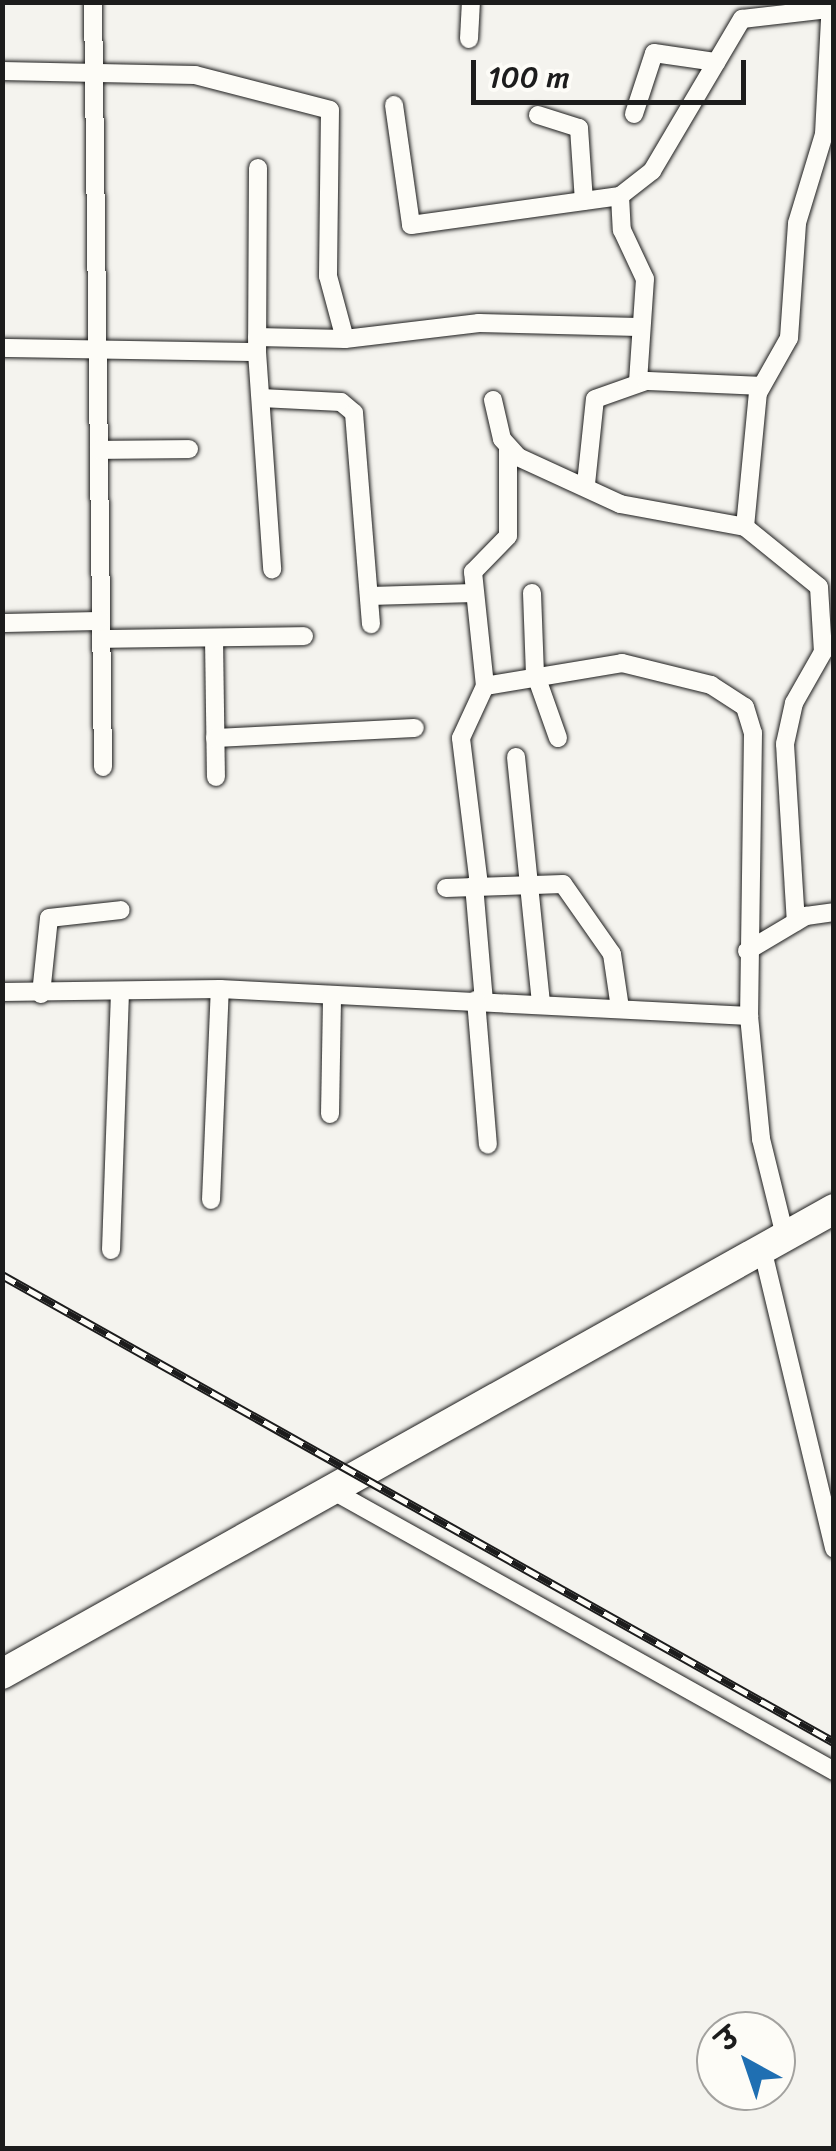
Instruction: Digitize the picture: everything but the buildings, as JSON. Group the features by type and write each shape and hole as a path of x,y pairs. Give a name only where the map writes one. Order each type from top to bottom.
{"highway":[{"path":"2,1674 327,1488 834,1209"}],"street":[{"path":"93,2 102,768"},
{"path":"469,39 471,2"},
{"path":"394,105 410,226 620,196 652,171 732,29 754,13 831,6 831,98 797,223 792,324 760,386 745,527"},
{"path":"634,114 654,53 716,62"},
{"path":"2,71 195,75 330,110 328,276 345,339"},
{"path":"538,115 579,128 584,201"},
{"path":"258,168 257,345 272,569"},
{"path":"620,196 622,230 644,270 638,326 638,383"},
{"path":"2,348 257,345 480,323 638,326"},
{"path":"586,484 590,402 638,383 760,386"},
{"path":"261,398 341,402 354,413 371,624"},
{"path":"488,1145 477,885 461,738 484,686 474,593 476,563 508,536 508,450 493,400"},
{"path":"99,450 189,449"},
{"path":"508,450 636,508 745,527 812,579 824,606 821,661 794,703 786,744 796,922"},
{"path":"370,596 474,593"},
{"path":"532,593 535,673 558,738"},
{"path":"2,623 214,638 304,636"},
{"path":"214,638 216,777"},
{"path":"484,686 535,673 622,663 711,685 745,707 753,734 749,1016 761,1139 774,1242 834,1549"},
{"path":"215,738 415,728"},
{"path":"516,757 541,1003"},
{"path":"446,888 563,884 616,961 620,1008"},
{"path":"41,994 49,918 121,910"},
{"path":"747,951 796,922 834,912"},
{"path":"2,992 220,989 749,1016"},
{"path":"211,1200 220,989"},
{"path":"111,1250 120,993"},
{"path":"330,1114 332,995"},
{"path":"327,1488 834,1772"}],"railway":[{"path":"2,1275 834,1742"}]}
